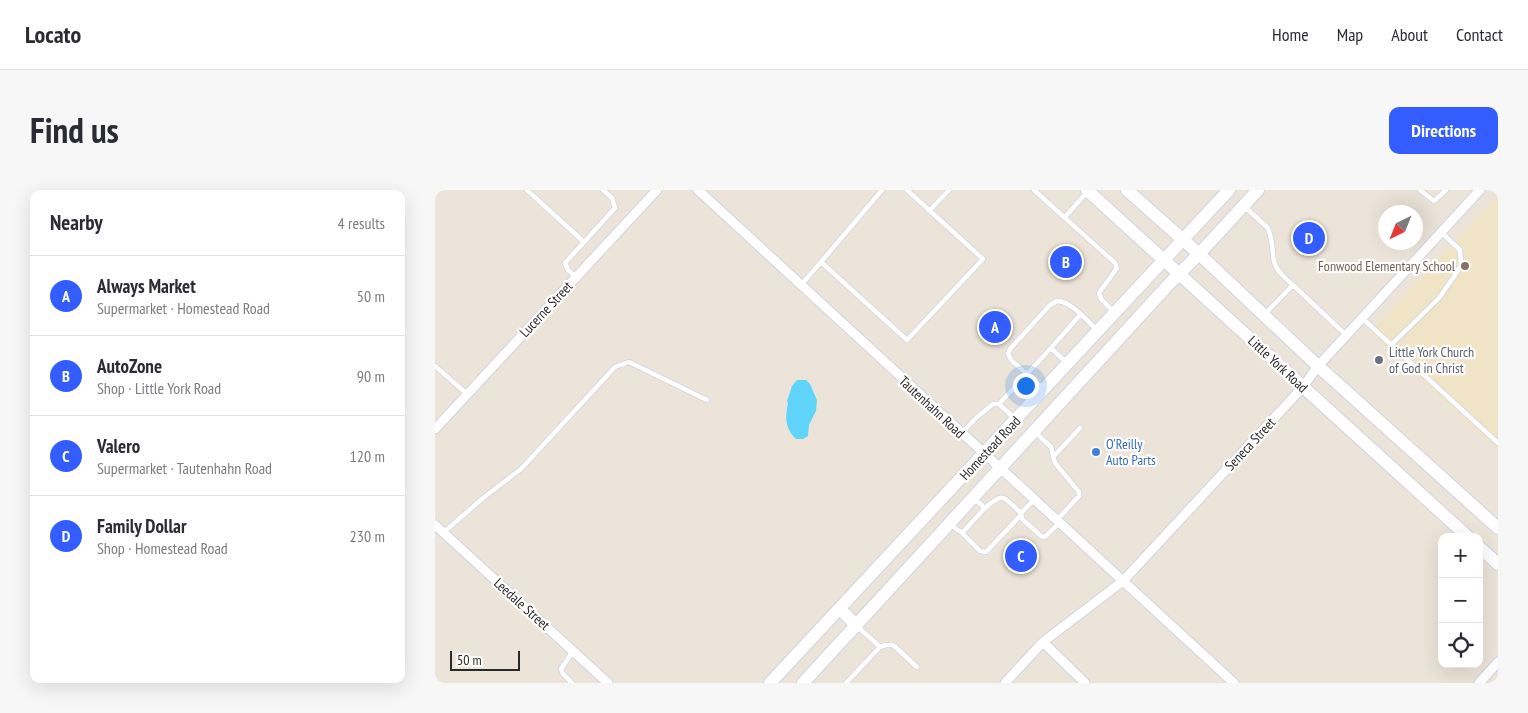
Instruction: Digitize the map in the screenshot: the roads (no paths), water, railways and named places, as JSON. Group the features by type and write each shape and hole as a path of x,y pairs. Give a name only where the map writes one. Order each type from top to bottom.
{"main road":[{"name":"Little York Road","path":"1088,190 1464,533"},
{"name":"Little York Road","path":"1127,190 1498,528"},
{"name":"Homestead Road","path":"770,683 1229,190"},
{"name":"Homestead Road","path":"803,683 1180,273 1259,190"},
{"path":"1483,551 1498,564"},
{"path":"840,609 857,626"}],"street":[{"name":"Lucerne Street","path":"435,429 657,190"},
{"name":"Tautenhahn Road","path":"698,190 961,434 1234,683"},
{"name":"Seneca Street","path":"1005,683 1043,642 1123,581 1303,387 1318,366 1478,191"},
{"name":"Leedale Street","path":"435,525 608,683"},
{"path":"1043,642 1085,683"},
{"path":"1479,683 1498,662"}],"lane":[{"path":"527,190 584,242"},
{"path":"575,277 565,264 615,208 612,198 603,190"},
{"path":"801,285 882,190"},
{"path":"821,262 907,340 983,259 907,190"},
{"path":"929,210 949,190"},
{"path":"1034,190 1116,266 1115,273 1099,293 1101,299 1115,313"},
{"path":"1065,217 1088,190"},
{"path":"1420,190 1434,201 1446,190"},
{"path":"1244,206 1268,228 1272,261 1280,274 1347,335"},
{"path":"1391,345 1439,298 1461,265 1460,250 1441,232"},
{"path":"1264,315 1293,285"},
{"path":"1044,390 1012,361 1008,354 1010,349 1057,301 1062,301 1098,331"},
{"path":"999,404 1080,315"},
{"path":"1362,318 1498,443"},
{"path":"1051,348 1068,364"},
{"path":"443,533 483,498 521,469 615,367 629,362 707,400"},
{"path":"435,366 467,394"},
{"path":"961,434 993,404 999,404 1016,420"},
{"path":"1053,457 1080,428"},
{"path":"961,532 997,497 1000,497 1005,498 1041,536 1047,536 1079,496 1079,492 1055,463 1051,447 1035,431"},
{"path":"973,498 983,506 983,510"},
{"path":"950,524 980,551 986,552 1034,500"},
{"path":"857,626 880,648"},
{"path":"846,683 880,648 886,645 893,644 917,667"},
{"path":"572,683 563,674 561,669 573,651"}],"water":[{"path":"797,380 806,380 810,384 817,400 816,411 809,425 808,436 803,439 796,439 787,423 787,401 792,386"}],"place":[{"name":"Family Dollar","path":"1309,238"},
{"name":"AutoZone","path":"1066,262"},
{"name":"Fonwood Elementary School","path":"1465,266"},
{"name":"Always Market","path":"995,327"},
{"name":"Little York Church of God in Christ","path":"1379,360"},
{"name":"O'Reilly Auto Parts","path":"1096,452"},
{"name":"Valero","path":"1021,556"}]}
